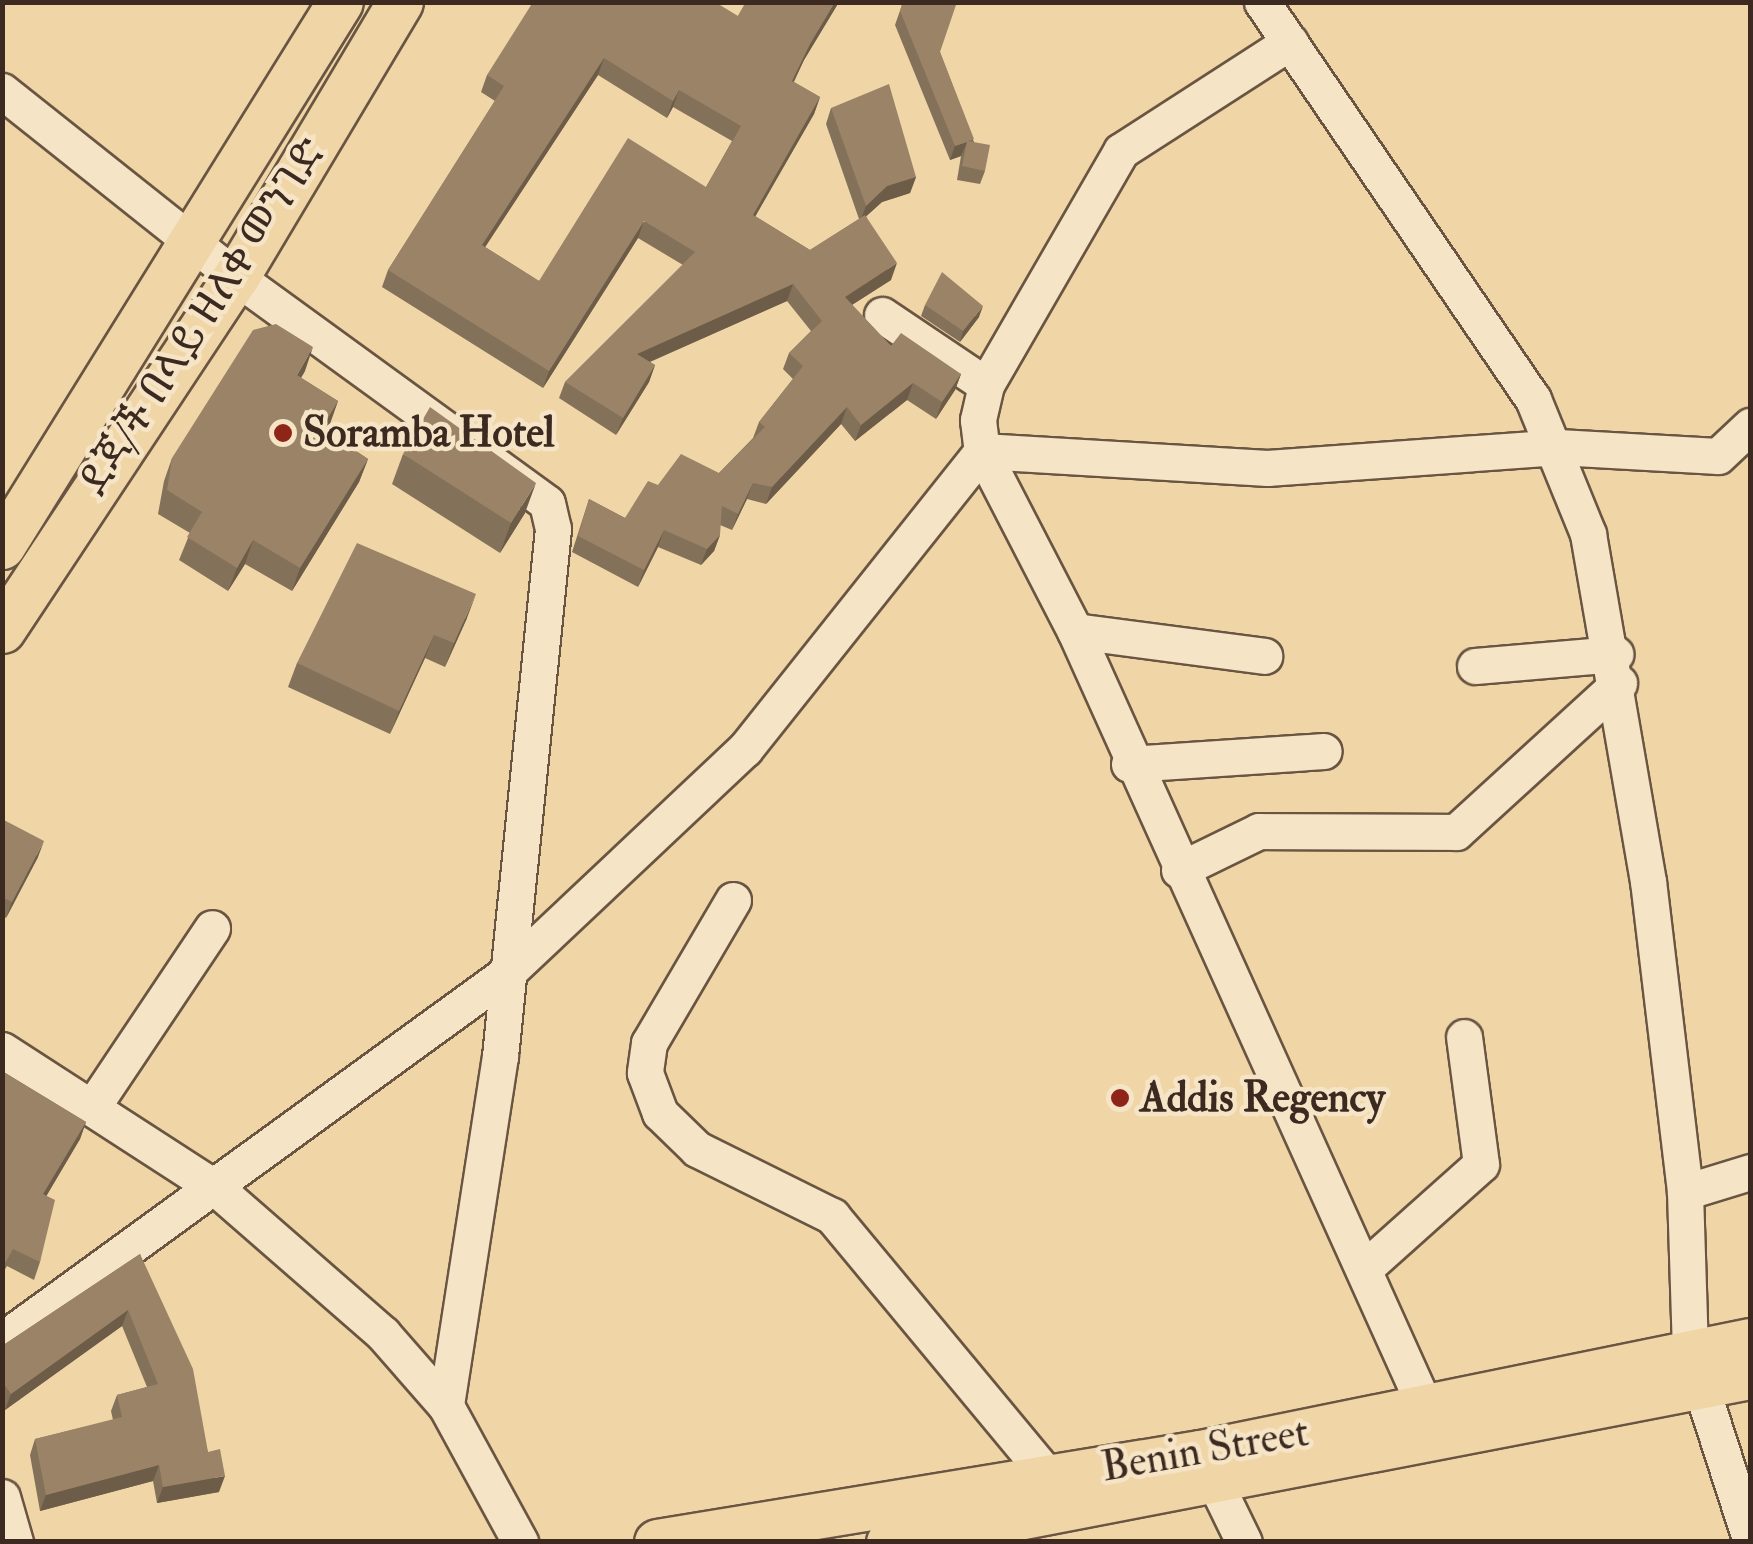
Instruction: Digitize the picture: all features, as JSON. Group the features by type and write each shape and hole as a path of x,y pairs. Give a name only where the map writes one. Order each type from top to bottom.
{"main road":[{"path":"2,546 340,2"},
{"name":"ደጃ/ች በላይ ዘለቀ መንገድ","path":"2,630 236,277 400,2"},
{"name":"Benin Street","path":"657,1542 1062,1494 1210,1468 1696,1370 1750,1341"},
{"name":"Benin Street","path":"1210,1468 1426,1409 1696,1370 1750,1376"},
{"name":"Benin Street","path":"889,1542 1062,1494"}],"street":[{"path":"1262,2 1487,326 1558,447 1617,668 1685,1192 1696,1370 1750,1539"},
{"path":"1290,42 1121,151 986,385 982,451 1075,631 1129,764 1366,1267 1426,1409"},
{"path":"2,91 236,277 547,503 553,529 506,973 446,1406"},
{"path":"882,315 986,385"},
{"path":"982,451 1267,468 1558,447 1734,456 1750,426"},
{"path":"2,1340 216,1190 506,973 744,749 982,451"},
{"path":"1075,631 1264,656"},
{"path":"1475,666 1617,668"},
{"path":"1179,870 1258,831 1456,832 1617,668"},
{"path":"1129,764 1324,751"},
{"path":"732,900 649,1043 645,1073 660,1112 697,1149 832,1216 1062,1494"},
{"path":"93,1106 212,928"},
{"path":"1366,1267 1481,1164 1464,1037"},
{"path":"2,1050 216,1190 384,1334 446,1406 520,1542"},
{"path":"1685,1192 1750,1172"},
{"path":"1210,1468 1244,1542"},
{"path":"2,1497 15,1542"}],"building":[{"path":"533,2 715,2 738,16 746,2 835,2 792,81 820,97 753,215 810,250 865,215 897,263 845,297 891,346 901,333 961,374 942,402 913,383 861,425 847,407 772,487 753,483 738,514 722,506 720,535 707,549 664,530 644,570 578,536 589,499 625,518 648,481 658,485 681,454 719,473 765,427 759,422 803,366 789,353 822,321 793,284 637,354 655,365 623,418 565,382 695,252 644,221 549,371 388,270 504,86 487,75","holes":["604,58 673,101 679,90 741,126 706,187 628,138 539,281 482,245"]},
{"path":"903,2 957,2 940,52 974,139 968,141 990,145 985,171 962,166 967,142 955,146 900,11"},
{"path":"889,84 916,177 887,186 866,206 831,108"},
{"path":"942,272 983,306 963,331 925,305"},
{"path":"276,324 313,347 297,375 338,401 322,428 368,459 300,568 253,540 237,568 187,537 202,512 167,490 172,458 253,330"},
{"path":"430,407 536,483 511,523 403,454"},
{"path":"357,543 476,594 454,643 434,635 399,711 297,663"},
{"path":"2,819 44,841 12,902 2,897"},
{"path":"2,1071 86,1122 43,1194 55,1200 40,1262 13,1249 2,1269"},
{"path":"140,1254 193,1369 208,1452 220,1449 225,1476 163,1487 159,1465 46,1495 35,1439 122,1417 117,1395 158,1384 128,1310 11,1394 2,1381 2,1346"}],"place":[{"name":"Soramba Hotel","path":"283,433"},
{"name":"Addis Regency","path":"1120,1098"}]}
